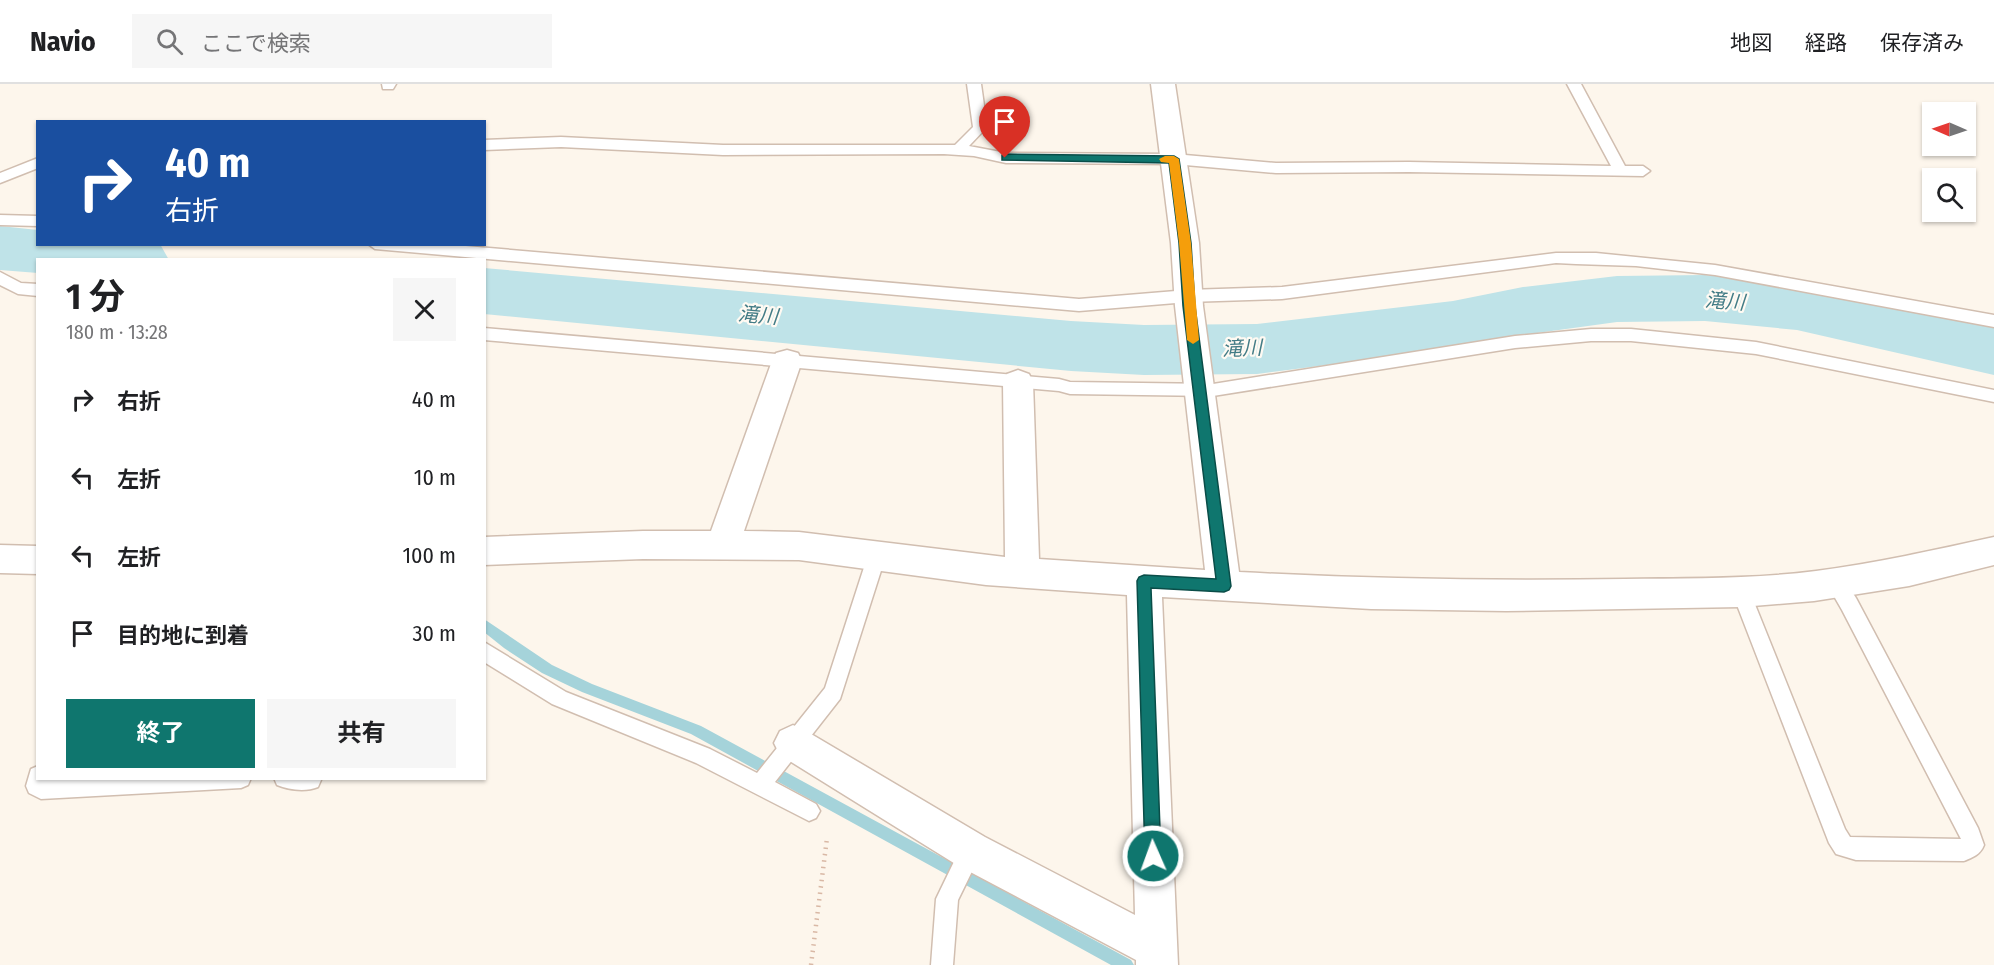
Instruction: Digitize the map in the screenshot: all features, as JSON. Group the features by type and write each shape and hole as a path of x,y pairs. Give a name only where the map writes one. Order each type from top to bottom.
{"street":[{"path":"1163,84 1185,243 1188,301 1224,586"},
{"path":"723,545 787,361"},
{"path":"1018,382 1022,572"},
{"path":"486,551 643,545 799,546 1022,572 1144,581 1371,594 1506,596 1741,592 1836,584 1920,569 1994,551"},
{"path":"0,559 36,560"},
{"path":"774,767 963,866 1162,959 1144,581"}],"lane":[{"path":"959,150 980,127 974,84"},
{"path":"1574,84 1620,170"},
{"path":"486,145 561,142 723,150 959,150 1005,158 1174,159 1276,168 1643,171"},
{"path":"0,178 36,164"},
{"path":"0,219 36,221"},
{"path":"398,246 1079,305 1188,301 1282,293 1556,258 1596,258 1696,267 1994,321"},
{"path":"0,278 18,288 36,290"},
{"path":"486,334 1059,385 1070,388 1199,386 1229,388 1316,372 1526,341 1591,335 1621,335 1756,348 1994,396"},
{"path":"774,767 833,693 878,555"},
{"path":"1741,592 1837,836 1844,846 1856,849 1964,850 1973,845 1970,835 1849,604 1836,584"},
{"path":"486,652 559,698 606,719 682,747 774,767 809,811"},
{"path":"37,780 36,786 41,789 205,780"},
{"path":"942,965 948,898 963,866"}],"path":[{"path":"809,811 819,818 827,836 811,965"}],"waterway":[{"name":"滝川","path":"0,248 115,258"},
{"name":"滝川","path":"486,291 1071,346 1144,350 1257,349 1453,325 1523,311 1617,299 1705,298 1797,307 1994,350"},
{"path":"486,626 547,669 587,688 696,730 1126,965"}],"slow traffic":[{"path":"1165,159 1174,159 1185,243 1193,340"}],"route":[{"path":"1005,158 1174,159 1185,243 1189,306 1224,586 1144,581 1153,856"}]}
